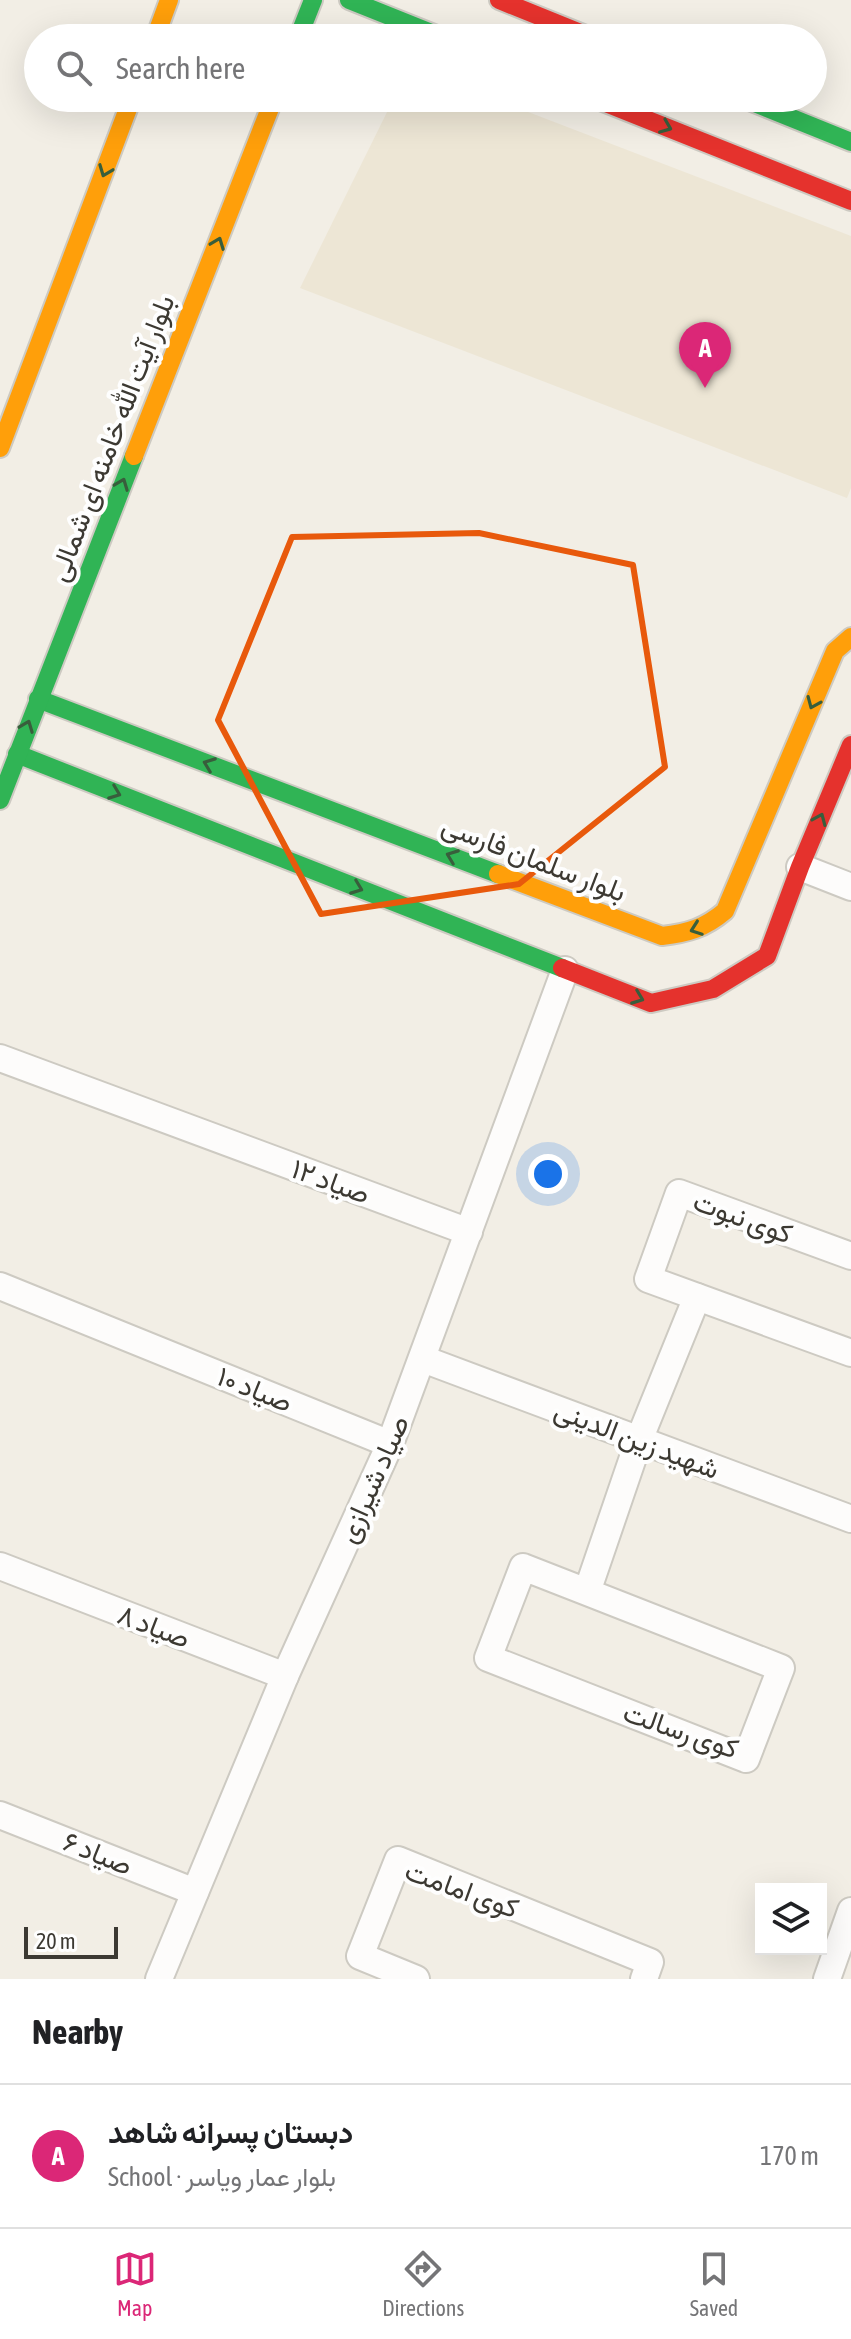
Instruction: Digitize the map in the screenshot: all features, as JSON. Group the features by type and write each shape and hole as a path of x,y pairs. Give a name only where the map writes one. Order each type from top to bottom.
{"street":[{"path":"160,24 169,0"},
{"path":"304,24 313,0"},
{"path":"349,0 409,24"},
{"path":"499,0 558,24"},
{"path":"0,448 127,112"},
{"name":"بلوار آیت الله خامنه ای شمالی","path":"0,800 269,112"},
{"path":"628,112 851,201"},
{"path":"777,112 851,142"},
{"name":"بلوار سلمان فارسی","path":"38,699 662,936 706,927 725,911 835,651 851,637"},
{"path":"17,754 651,1003 713,989 767,956 851,745"},
{"path":"800,867 851,887"},
{"name":"صیاد شیرازی","path":"159,1979 285,1676 390,1444 565,970"},
{"name":"صیاد ۱۲","path":"0,1058 469,1232"},
{"name":"کوی نبوت","path":"851,1256 679,1193 648,1279 851,1353"},
{"name":"صیاد ۱۰","path":"0,1286 390,1444"},
{"path":"587,1592 639,1440 697,1297"},
{"name":"شهید زین الدینی","path":"423,1359 851,1519"},
{"name":"کوی رسالت","path":"523,1567 587,1592 781,1668 746,1759 488,1658 523,1567"},
{"name":"صیاد ۸","path":"12,1570 285,1676"},
{"name":"صیاد ۶","path":"0,1815 195,1892"},
{"name":"کوی امامت","path":"411,1978 360,1956 398,1860 650,1962 644,1979"},
{"path":"827,1979 851,1911"}],"highlighted area":[{"path":"479,533 633,565 665,767 519,884 321,914 218,720 292,537"}],"shaded area":[{"path":"387,112 528,112 851,236 851,488 847,498 300,288"}],"traffic: fast":[{"path":"304,24 313,0"},
{"path":"349,0 409,24"},
{"path":"777,112 851,142"},
{"path":"0,800 134,456"},
{"path":"38,699 498,874"},
{"path":"17,754 562,968"}],"traffic: slow":[{"path":"160,24 169,0"},
{"path":"0,448 127,112"},
{"path":"134,456 269,112"},
{"path":"498,874 662,936 696,929 718,917 725,911 835,651 851,637"}],"traffic: jam":[{"path":"499,0 558,24"},
{"path":"628,112 851,201"},
{"path":"562,968 651,1003 713,989 767,956 851,745"}],"place":[{"name":"دبستان پسرانه شاهد","path":"705,388"}]}
